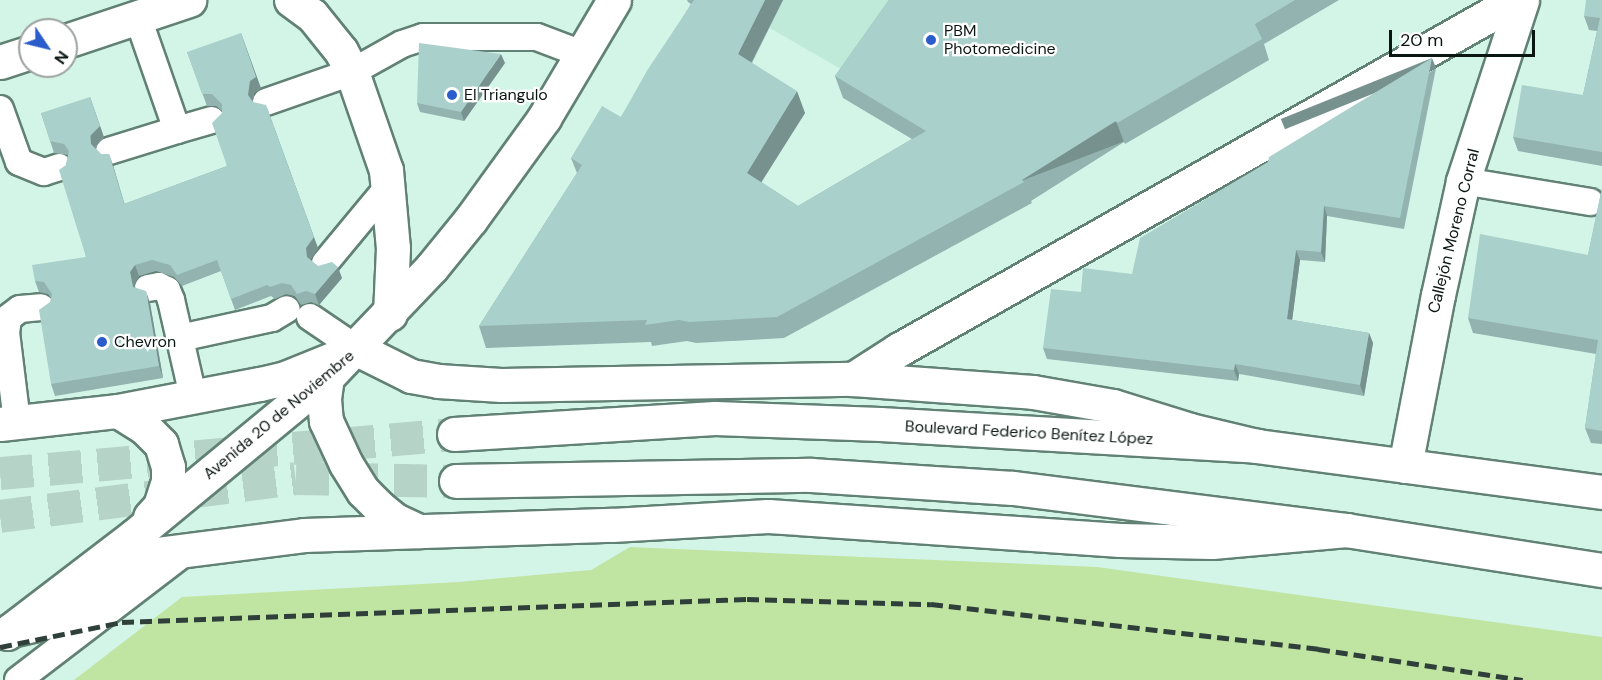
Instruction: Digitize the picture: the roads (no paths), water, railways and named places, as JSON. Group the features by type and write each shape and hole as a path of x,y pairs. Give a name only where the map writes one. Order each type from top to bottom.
{"main road":[{"path":"78,37 189,0"},
{"path":"291,0 312,15 328,32 352,72 386,170 389,186 394,285 390,314"},
{"name":"Avenida 20 de Noviembre","path":"6,633 134,536 327,377 357,349 471,219 544,118 614,0"},
{"path":"853,379 898,350 1515,0"},
{"name":"Callejón Moreno Corral","path":"1405,466 1437,295 1463,181 1522,0"},
{"path":"0,62 18,56"},
{"path":"9,423 118,411 285,378 357,349 411,376 438,381 501,385 853,379 1033,392 1113,406 1190,430 1257,446"},
{"path":"327,377 324,399 326,421 346,464 363,491 379,507 395,520 418,531"},
{"path":"118,411 146,428 161,444 168,466 168,481 159,506 134,536"},
{"name":"Boulevard Federico Benítez López","path":"454,435 715,418 880,424 1257,446 1602,492"},
{"path":"456,481 811,475 1013,488 1346,530 1602,570"},
{"path":"6,633 68,617 147,558 156,554 304,536 612,525 768,516 1120,540 1212,542 1346,530"}],"lane":[{"path":"138,18 177,130"},
{"path":"266,102 352,72 402,44 423,37 537,37 582,54"},
{"path":"0,109 19,162 44,172 58,167"},
{"path":"109,151 212,120"},
{"path":"1463,181 1590,202"},
{"path":"324,263 389,186"},
{"path":"148,288 159,286 167,290 193,396"},
{"path":"9,423 6,333 8,318 20,309 41,307"},
{"path":"180,338 298,313 357,349"},
{"path":"18,680 188,550"}],"tunnel":[{"path":"0,473 454,434"},
{"path":"0,516 296,478 456,481"}],"railway":[{"path":"0,647 122,622 747,599 931,604 1318,649 1523,680"}],"place":[{"name":"PBM Photomedicine","path":"931,40"},
{"name":"El Triangulo","path":"452,95"},
{"name":"Chevron","path":"102,342"}]}
